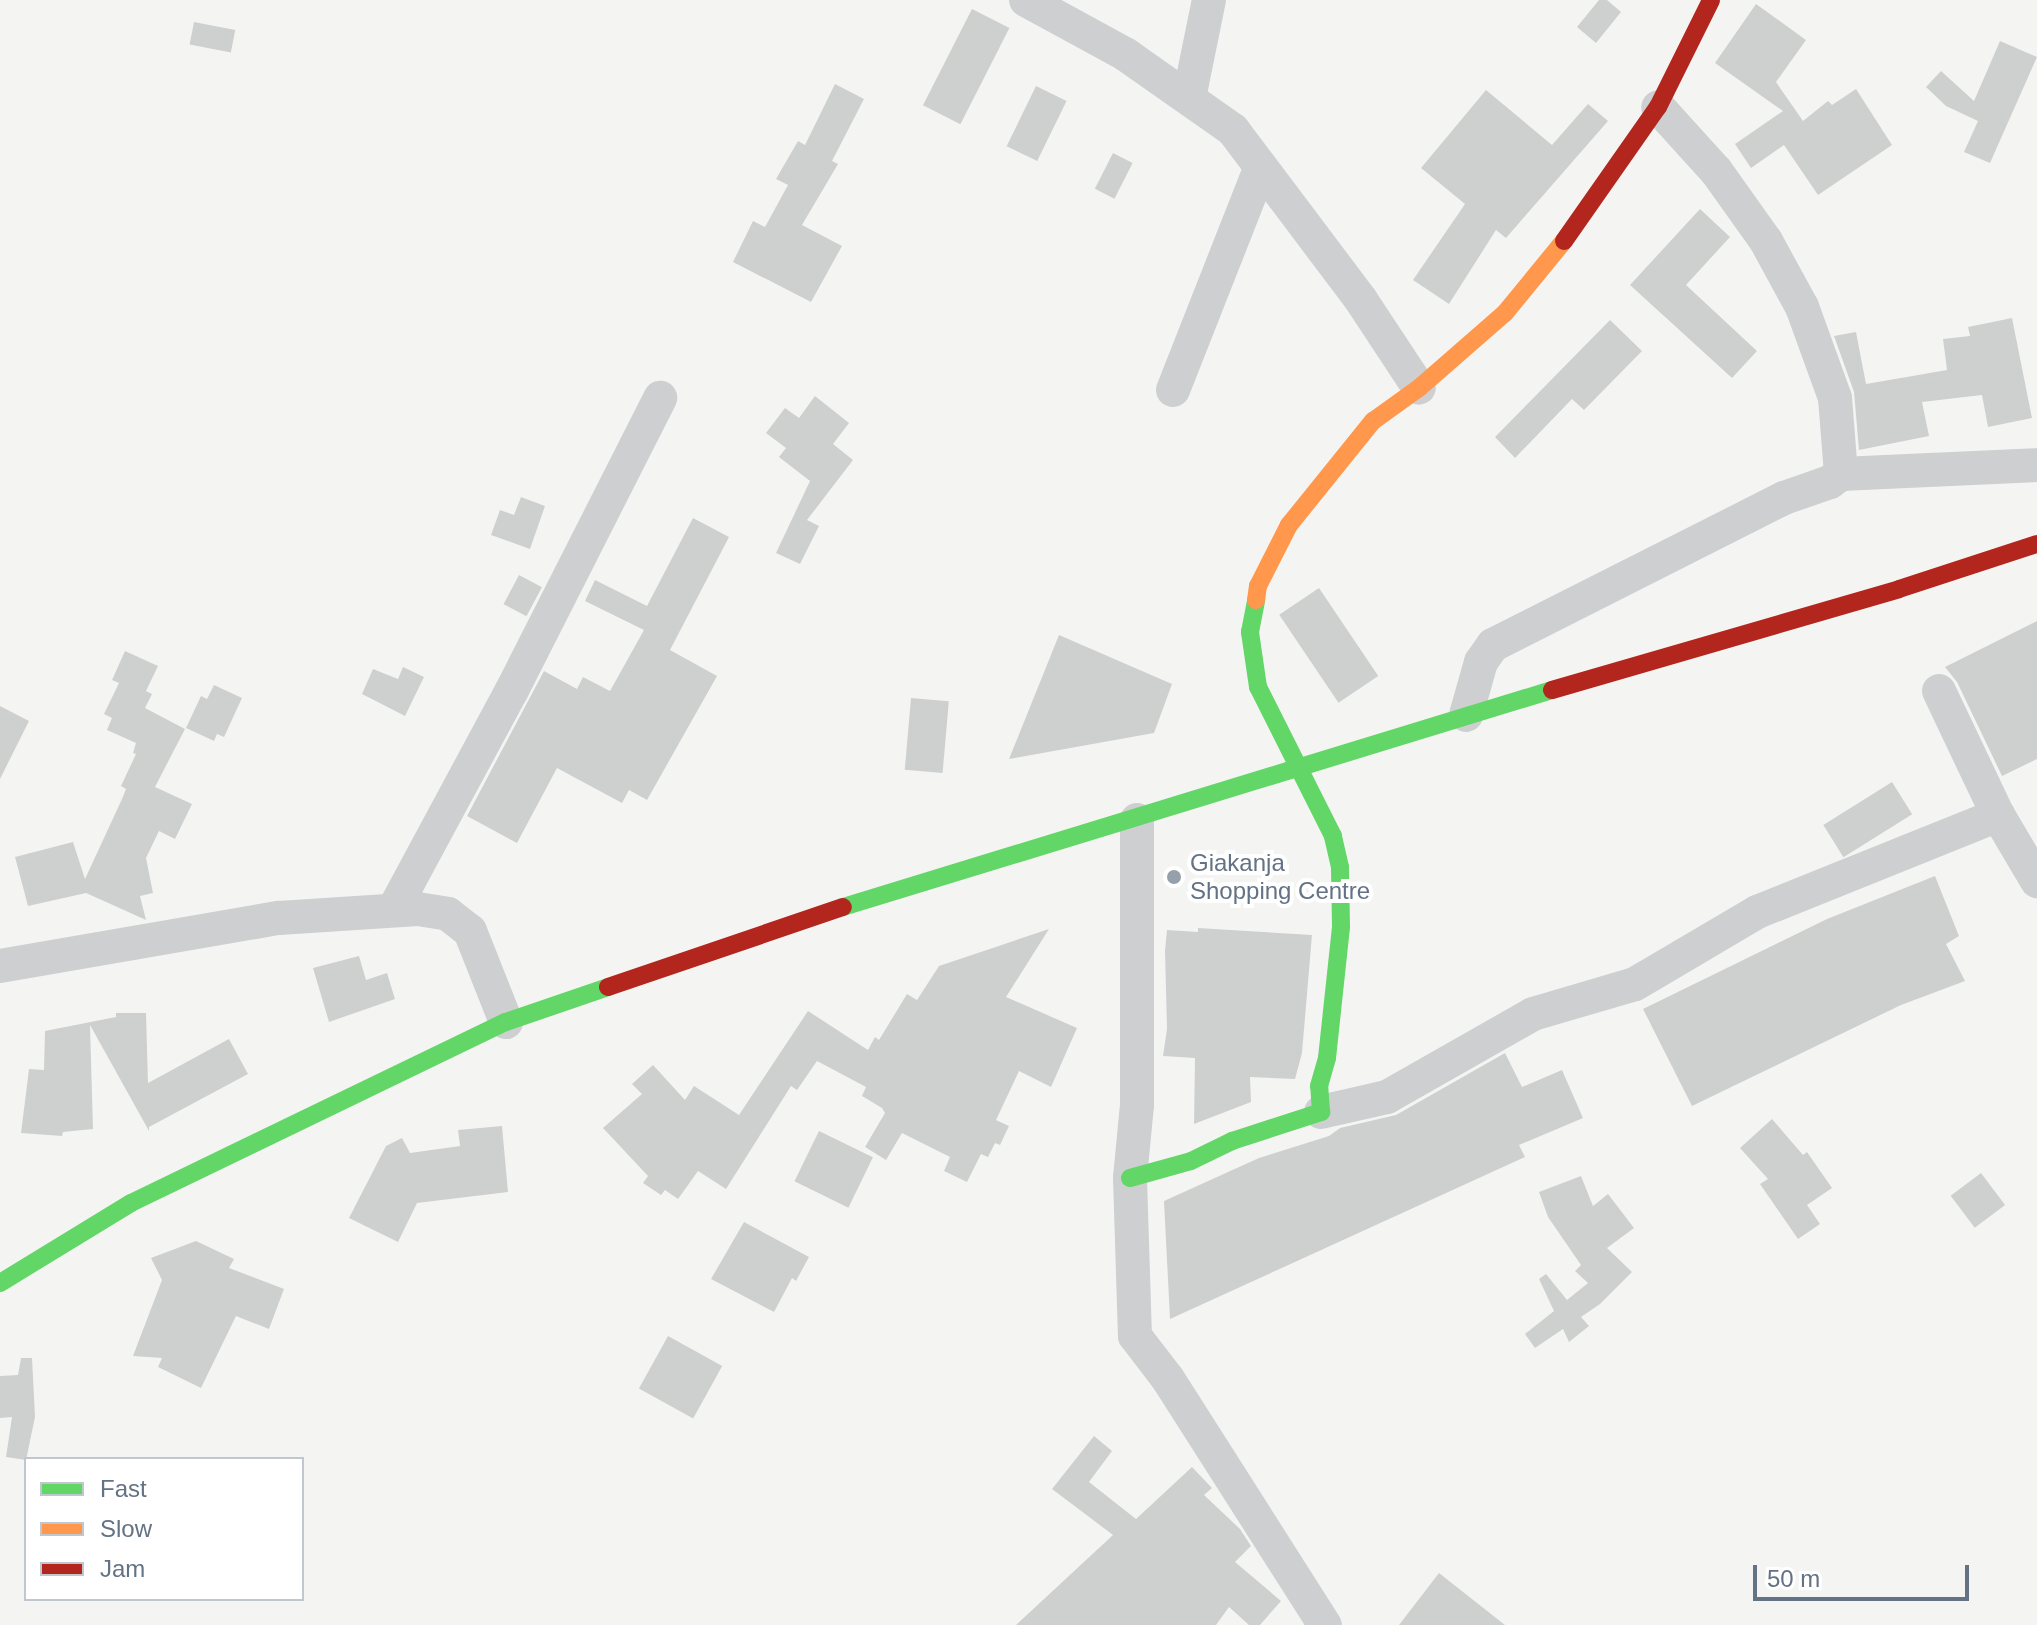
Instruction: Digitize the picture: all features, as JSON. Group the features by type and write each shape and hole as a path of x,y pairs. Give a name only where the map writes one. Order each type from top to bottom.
{"main road":[{"path":"1130,1178 1191,1161 1232,1141 1321,1112 1319,1086 1327,1058 1341,927 1340,867 1333,836 1258,687 1250,632 1258,586 1289,525 1373,421 1419,388 1505,313 1567,237 1658,107 1711,0"},
{"path":"0,1283 131,1203 506,1022 924,880 1137,820 1466,715 1899,589 2037,544"}],"street":[{"path":"1026,0 1125,54 1233,130 1361,300 1419,388"},
{"path":"1189,98 1209,0"},
{"path":"1658,107 1716,171 1766,241 1802,307 1835,398 1841,474"},
{"path":"1173,390 1260,169"},
{"path":"394,909 511,692 660,398"},
{"path":"1466,715 1481,662 1493,645 1784,498 1830,482 1841,474 2037,465"},
{"path":"1939,691 1998,815 2037,881"},
{"path":"1321,1112 1387,1097 1533,1014 1635,984 1757,912 1998,815"},
{"path":"1137,820 1137,1105 1130,1178 1135,1336 1168,1379 1325,1625"},
{"path":"0,966 279,918 394,909 448,914 470,931 506,1022"}],"building":[{"path":"1599,0 1607,0 1621,12 1596,43 1577,27"},
{"path":"1756,4 1806,40 1776,82 1803,121 1828,101 1832,105 1856,89 1892,145 1818,195 1784,145 1751,168 1735,144 1783,111 1715,63"},
{"path":"972,9 1009,28 960,124 923,105"},
{"path":"194,22 235,30 231,53 190,45"},
{"path":"2000,41 2037,57 1990,163 1964,152 1978,121 1946,106 1926,87 1941,71 1974,101"},
{"path":"835,84 864,99 832,161 838,164 802,225 842,246 811,302 733,262 753,221 765,227 788,185 776,179 798,141 805,145"},
{"path":"1036,86 1067,101 1037,161 1007,146"},
{"path":"1486,90 1552,145 1588,104 1608,121 1506,238 1496,230 1449,304 1413,280 1465,204 1421,168"},
{"path":"1113,153 1133,163 1114,199 1095,189"},
{"path":"1700,209 1730,237 1686,285 1757,351 1732,378 1630,285"},
{"path":"2012,318 2032,418 1988,427 1982,395 1922,402 1929,436 1859,450 1854,392 1834,336 1856,332 1866,384 1947,370 1943,339 1970,336 1968,327"},
{"path":"1610,320 1642,351 1584,410 1572,399 1515,458 1495,437"},
{"path":"815,396 849,423 833,444 853,460 807,520 819,526 800,564 776,553 810,481 779,457 786,448 766,433 785,408 799,418"},
{"path":"521,497 545,506 530,549 491,535 500,510 514,515"},
{"path":"693,518 729,537 670,650 717,676 647,800 629,790 622,803 557,768 517,843 467,816 544,671 577,689 583,677 610,691 644,630 585,601 595,580 647,606"},
{"path":"519,575 542,587 526,616 504,604"},
{"path":"1319,588 1378,676 1338,703 1279,615"},
{"path":"2037,621 2037,759 2002,776 1957,682 1945,667"},
{"path":"1059,635 1172,684 1154,733 1009,759"},
{"path":"125,651 158,666 146,691 152,694 145,708 185,729 155,787 192,804 175,839 159,831 146,858 153,893 140,896 146,920 86,893 28,906 15,857 73,842 85,879 126,789 121,786 136,754 133,753 136,743 107,730 112,718 104,714 119,683 112,680"},
{"path":"403,667 424,677 405,716 362,694 373,669 398,679"},
{"path":"214,685 242,698 224,737 217,734 214,741 186,728 201,696 207,699"},
{"path":"911,698 949,701 943,773 905,770"},
{"path":"0,706 29,721 0,779"},
{"path":"1892,782 1912,814 1843,857 1823,825"},
{"path":"1935,876 1959,936 1946,944 1965,981 1901,1005 1692,1106 1643,1009 1827,919"},
{"path":"1198,928 1312,935 1302,1053 1295,1079 1250,1077 1251,1102 1194,1124 1195,1058 1163,1056 1167,1029 1165,951 1167,930 1198,932"},
{"path":"1049,929 1006,997 1077,1028 1051,1087 1019,1071 996,1120 1009,1126 1000,1145 995,1143 988,1157 981,1154 967,1182 944,1171 950,1157 902,1133 886,1160 865,1147 885,1113 862,1096 866,1087 817,1061 797,1090 791,1086 726,1189 698,1171 678,1199 665,1190 661,1195 643,1183 648,1176 603,1128 642,1094 632,1084 653,1065 685,1100 694,1086 739,1115 808,1011 868,1050 875,1037 879,1040 907,994 917,1000 939,966"},
{"path":"359,956 366,980 387,973 395,999 329,1022 313,968"},
{"path":"116,1013 146,1013 148,1083 229,1039 248,1074 149,1127 149,1131 90,1025 93,1129 63,1132 62,1136 21,1133 29,1069 44,1070 45,1031 116,1017"},
{"path":"1505,1053 1522,1087 1562,1070 1583,1118 1519,1145 1525,1157 1170,1319 1164,1201 1259,1158 1329,1136 1340,1128 1396,1115"},
{"path":"1772,1119 1803,1155 1807,1152 1832,1188 1807,1205 1820,1224 1798,1239 1760,1184 1768,1179 1740,1148"},
{"path":"502,1126 508,1192 417,1203 398,1242 349,1218 386,1146 402,1138 410,1153 460,1146 458,1130"},
{"path":"819,1131 873,1157 848,1208 794,1181"},
{"path":"1981,1173 2005,1205 1975,1228 1951,1196"},
{"path":"1581,1176 1593,1206 1608,1194 1634,1228 1607,1248 1632,1272 1600,1304 1581,1317 1589,1326 1569,1342 1563,1329 1535,1348 1525,1334 1554,1311 1539,1279 1546,1274 1567,1300 1588,1283 1575,1271 1581,1265 1548,1217 1539,1192"},
{"path":"744,1222 809,1257 796,1281 792,1278 774,1312 711,1279"},
{"path":"196,1241 234,1259 229,1268 284,1289 269,1329 236,1316 201,1388 158,1367 162,1358 133,1356 162,1280 151,1258"},
{"path":"668,1336 722,1366 693,1419 639,1388"},
{"path":"21,1358 32,1358 35,1417 24,1460 6,1457 12,1417 0,1418 0,1376 18,1375"},
{"path":"1094,1436 1112,1451 1089,1482 1136,1519 1192,1467 1212,1488 1204,1495 1240,1529 1251,1546 1235,1562 1281,1601 1260,1625 1249,1625 1229,1607 1216,1625 1016,1625 1113,1535 1052,1489"},
{"path":"1439,1573 1505,1625 1399,1625"}],"traffic: fast":[{"path":"1130,1178 1191,1161 1232,1141 1321,1112 1319,1086 1327,1058 1341,927 1340,867 1333,836 1258,687 1250,632 1256,600"},
{"path":"843,907 1552,690"},
{"path":"0,1283 131,1203 506,1022 608,987"}],"traffic: slow":[{"path":"1256,600 1258,586 1289,525 1373,421 1419,388 1505,313 1564,241"}],"traffic: jam":[{"path":"1564,241 1658,107 1711,0"},
{"path":"1552,690 1899,589 2037,544"},
{"path":"608,987 843,907"}],"place":[{"name":"Giakanja Shopping Centre","path":"1174,877"}]}
